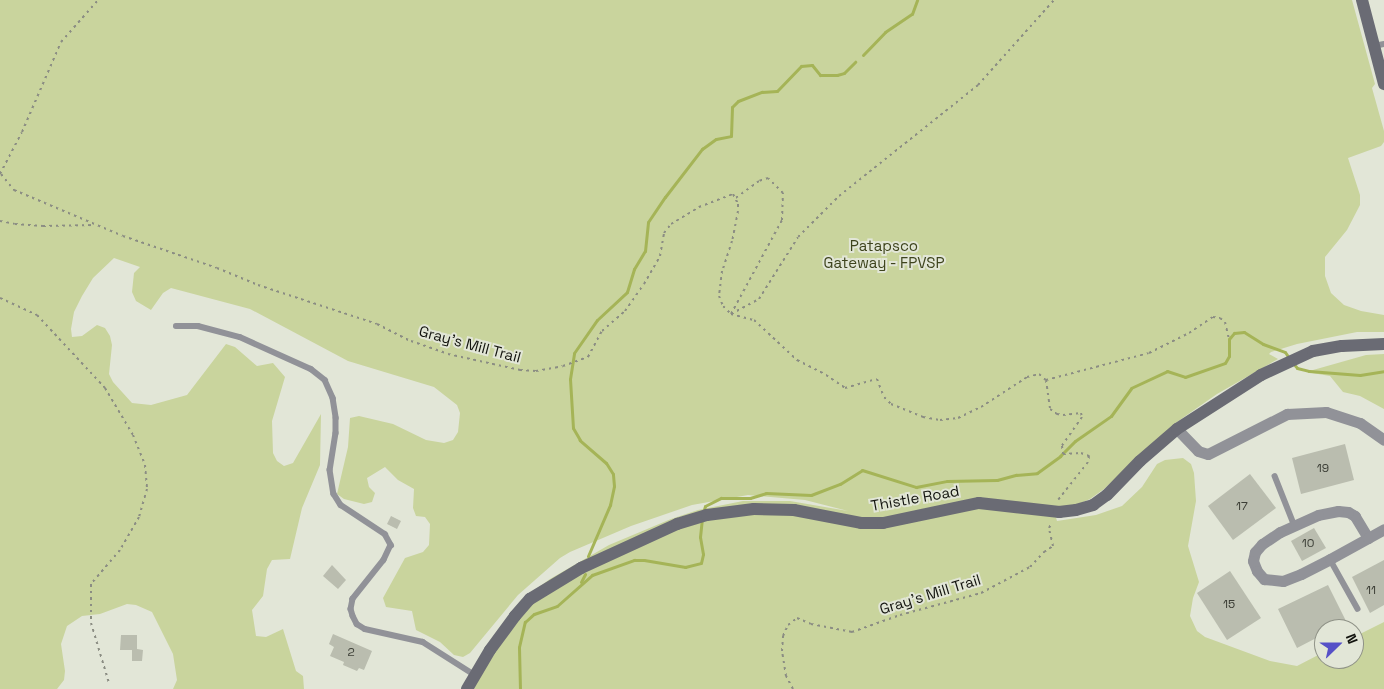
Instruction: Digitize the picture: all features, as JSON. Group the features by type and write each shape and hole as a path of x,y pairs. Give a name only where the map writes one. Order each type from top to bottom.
{"street":[{"path":"1365,1 1379,45 1384,84"},
{"name":"Thistle Road","path":"467,689 500,636 530,599 581,568 630,544 701,516 774,509 794,510 861,523 883,523 979,503 1054,512 1076,510 1093,505 1107,494 1140,461 1177,429 1238,388 1289,360 1326,348 1384,344"},
{"path":"1177,429 1198,451 1208,454 1287,414 1303,411 1326,412 1360,422 1384,440"},
{"path":"1368,538 1355,516 1348,512 1338,511 1318,515 1294,524 1262,544 1255,552 1253,561 1264,579 1283,581 1330,558 1368,538 1384,529"}],"lane":[{"path":"176,326 198,326 240,337 311,369 325,380 333,398 336,418 336,433 330,470 334,494 341,505 384,534 391,545 389,552 353,599 351,609 357,624 365,629 423,642 475,675"},
{"path":"1275,476 1294,524"},
{"path":"1330,558 1358,609"}],"path":[{"path":"98,0 61,42 1,174 14,190 98,225"},
{"path":"731,314 759,299 798,238 839,196 978,84 1054,0"},
{"path":"731,314 782,220 783,193 768,178 758,181 736,199 738,204 735,228 728,257 722,271 719,296 723,306 731,314 754,320 797,360 826,375 845,388 877,379 884,397 891,404 923,417 940,420 958,418 981,407 1027,377 1039,374 1046,380 1149,352 1189,333 1213,316 1220,318 1224,322 1229,339"},
{"name":"Gray's Mill Trail","path":"0,221 43,226 98,225 123,236 217,268 258,285 377,324 411,341 520,370 536,371 563,366 588,357 602,331 626,312 644,284 660,256 664,233 671,224 699,207 724,197 733,194 736,199"},
{"path":"0,298 37,315 105,388 133,435 145,465 147,489 138,517 120,550 91,584 91,623 109,683"},
{"name":"Gray's Mill Trail","path":"794,689 786,676 782,651 788,625 797,618 811,624 852,632 900,615 981,593 1030,567 1044,552 1053,546 1049,528 1054,512 1062,494 1088,462 1088,456 1081,453 1063,454 1062,446 1082,417 1081,413 1057,414 1050,408 1046,380"}],"green space":[{"name":"Patapsco Gateway - FPVSP","path":"0,0 1352,0 1375,84 1372,88 1384,131 1384,142 1381,146 1348,158 1360,195 1360,205 1347,230 1325,257 1325,276 1331,293 1344,305 1361,311 1384,315 1384,332 1357,332 1297,344 1271,352 1269,354 1278,359 1217,394 1174,424 1104,489 1090,499 1074,506 1053,507 1057,521 1096,515 1122,506 1142,487 1157,464 1165,460 1183,458 1191,464 1194,473 1196,501 1188,546 1199,582 1193,598 1190,616 1197,631 1205,637 1270,661 1297,666 1314,657 1314,669 1364,669 1364,632 1384,622 1384,689 461,689 490,642 521,600 550,579 609,545 671,519 698,510 743,501 790,501 848,511 805,500 748,495 692,505 631,526 560,558 518,595 470,653 463,657 454,655 440,642 416,630 412,611 386,607 383,598 405,558 423,552 429,545 430,524 425,517 416,516 413,508 414,489 398,480 385,467 367,478 369,487 375,493 372,502 364,504 344,499 337,494 348,447 350,418 359,416 393,424 426,440 444,443 453,440 458,432 460,413 457,405 434,387 348,361 250,309 171,288 163,293 151,310 136,301 132,292 134,273 140,267 114,258 93,278 82,296 74,312 71,329 72,337 82,336 97,325 105,328 110,336 112,345 109,374 113,382 132,403 151,405 187,395 226,344 235,347 257,366 273,363 285,377 272,421 273,453 277,461 284,466 293,463 321,414 320,465 302,508 290,559 272,560 267,569 263,596 252,610 256,636 266,637 283,629 296,671 303,676 304,689 173,689 177,680 173,654 152,612 136,605 127,604 100,614 82,616 67,626 61,644 65,671 64,680 57,689 0,689"},
{"path":"1384,354 1384,409 1360,396 1343,392 1330,376 1306,372 1366,355"}],"building":[{"path":"1345,444 1354,480 1301,494 1292,458"},
{"path":"1250,474 1276,508 1233,540 1208,506"},
{"path":"391,516 401,521 397,529 387,524"},
{"path":"1314,528 1326,548 1302,561 1291,541"},
{"path":"1384,560 1384,605 1370,613 1352,577"},
{"path":"332,565 346,580 338,589 323,576"},
{"path":"1230,571 1261,618 1227,640 1197,593"},
{"path":"1328,585 1345,619 1314,619 1314,639 1297,648 1278,609"},
{"path":"333,634 372,651 364,670 359,668 357,671 343,665 344,662 330,656 334,647 329,644"},
{"path":"121,635 137,635 137,649 143,650 142,661 132,661 132,650 120,650"}],"waterway":[{"path":"863,55 885,32 912,14 917,0"},
{"path":"588,556 610,505 614,486 613,474 606,463 580,440 573,428 570,379 574,353 597,320 627,292 634,269 645,251 648,222 665,197 702,149 716,139 731,136 732,107 738,101 762,92 777,91 801,66 812,65 820,75 837,75 844,73 855,62"},
{"path":"703,513 705,506 721,498 750,498 766,493 811,495 840,484 862,470 916,487 947,481 997,480 1016,475 1037,473 1060,456 1075,441 1111,416 1131,388 1167,371 1185,377 1225,363 1229,356 1229,339 1234,333 1244,332 1263,344 1285,352 1289,358"},
{"path":"1293,363 1297,368 1309,371 1360,375 1384,371"},
{"path":"520,689 519,647 525,622 534,614 557,606 592,575 634,560 685,567 701,563 703,554 700,537 702,519"},
{"path":"581,582 585,574"}]}
